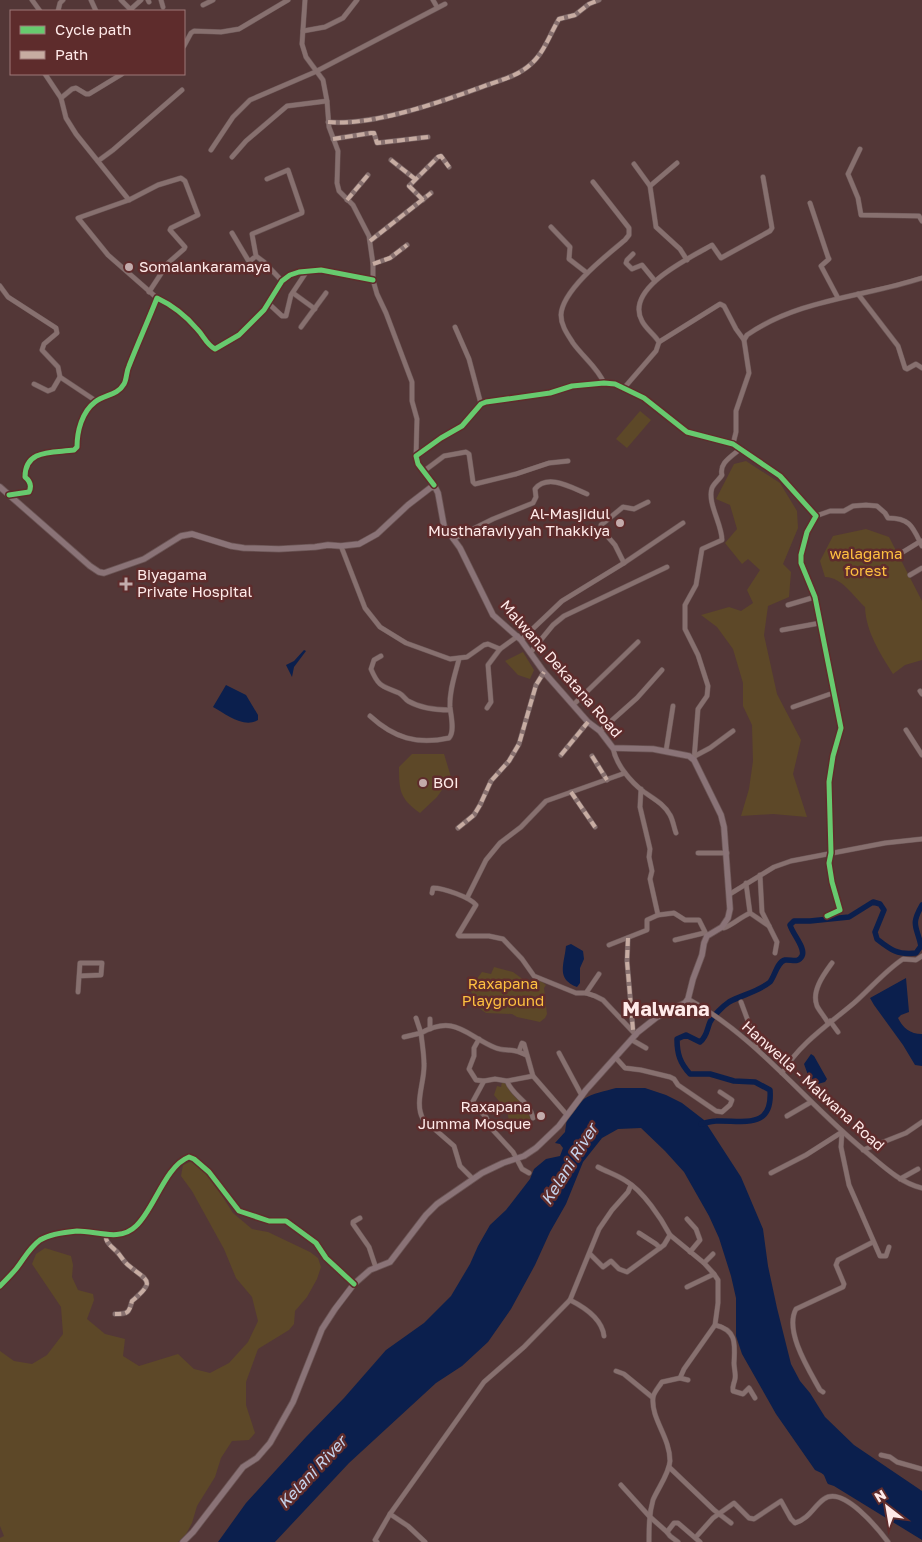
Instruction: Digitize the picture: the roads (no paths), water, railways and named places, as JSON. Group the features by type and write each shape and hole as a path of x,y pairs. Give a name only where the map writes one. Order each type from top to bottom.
{"main road":[{"path":"0,486 90,566 104,573 144,559 181,536 192,534 244,548 307,548 328,544 341,546 359,544 377,534 408,505 434,485"},
{"name":"Malwana Dekatana Road","path":"434,485 438,493 442,521 474,575 494,615 520,638 544,672 588,722 600,730 613,748 653,749 683,754 694,758"},
{"path":"0,495 10,496"},
{"path":"183,1542 244,1467 257,1458 270,1443 293,1402 326,1323 354,1284 370,1270 392,1261 431,1208 473,1178 524,1156 536,1148 559,1126 582,1096 632,1040 635,1033 657,1017 680,1007 688,999 706,935 722,927 728,918 730,908 724,827 721,815 694,758"}],"street":[{"path":"121,0 132,10 141,0"},
{"path":"161,0 163,7"},
{"path":"203,6 213,0"},
{"path":"185,44 194,31 221,32 239,29 288,0"},
{"path":"304,0 302,44 306,57 323,80 327,101 328,128 338,150 337,183 339,191 353,205 370,241 373,280 412,382 412,401 416,419 416,456"},
{"path":"303,31 325,27 343,18 357,0"},
{"path":"433,0 437,7"},
{"path":"328,122 341,124 373,119 432,104 518,74 538,56 559,19 575,15 589,4 599,0"},
{"path":"211,150 233,117 250,100 316,71 445,4"},
{"path":"46,75 61,98 66,118 76,134 129,200"},
{"path":"61,98 76,88 89,94 120,75"},
{"path":"98,161 114,150 182,90"},
{"path":"232,157 246,141 287,106 327,101"},
{"path":"333,139 371,132 374,133 377,143 428,137"},
{"path":"860,150 848,174 858,198 861,215 918,216 922,221"},
{"path":"423,200 409,186 438,157 441,156 449,167"},
{"path":"390,160 415,179"},
{"path":"650,186 677,163"},
{"path":"634,164 650,186 656,228 680,249 687,260"},
{"path":"267,179 288,170 302,211 302,213 252,234 256,256 282,281"},
{"path":"348,200 368,175"},
{"path":"659,342 641,321 640,299 644,292 655,281 712,246 721,258 770,231 772,228 763,177"},
{"path":"149,292 168,263 185,247 170,230 171,228 198,215 185,181 181,178 158,185 129,200 78,218 108,255 149,292 181,314 215,349 239,335 268,303 282,281 290,275 307,271 334,272 373,280"},
{"path":"593,182 630,231 625,240 587,273 568,299 561,315 567,333 578,350 601,376 604,383"},
{"path":"370,241 431,193"},
{"path":"810,203 829,260 820,266 838,298"},
{"path":"550,226 570,247 569,259 587,273"},
{"path":"232,234 248,260 250,261 256,256"},
{"path":"373,264 390,258 407,245"},
{"path":"633,254 626,263 632,269 642,265 655,281"},
{"path":"268,303 284,317 286,316 293,292 307,271"},
{"path":"744,340 747,335 780,317 838,298 896,286 922,278"},
{"path":"0,286 8,297 57,330 57,333 44,344 42,350 58,367 60,377 51,391 34,384"},
{"path":"293,292 315,309"},
{"path":"302,327 326,293"},
{"path":"858,294 898,346 905,368 907,369 916,364 922,368"},
{"path":"10,496 30,492 29,480 25,477 25,466 31,458 39,454 74,450 78,446 77,435 80,424 96,401 118,392 126,382 128,368 157,298"},
{"path":"624,388 656,351 659,342 720,304 724,306 744,340 749,373 736,411 736,432 733,444"},
{"path":"455,327 469,359 481,404"},
{"path":"60,377 96,401"},
{"path":"416,456 462,426 481,404 550,392 572,386 604,383 615,384 644,398 688,432 733,444 780,476 816,516"},
{"path":"694,758 698,709 707,696 708,686 698,655 685,628 686,605 696,585 702,549 722,540 722,533 714,510 711,493 713,486 722,475 722,464 740,450"},
{"path":"424,471 444,456 466,452 469,454 473,482 475,484 516,474 549,463 568,461"},
{"name":"Malwana Dekatana Road","path":"416,456 418,464 434,485"},
{"path":"453,539 493,519 534,503 536,500 535,489 539,485 556,482 587,494"},
{"path":"624,563 615,545 600,528 601,525 623,507 634,509 648,502"},
{"path":"827,916 840,910 829,863 831,854 830,775 841,728 815,597 802,568 800,556 807,532 816,516 830,511 844,511 853,506 877,506 888,518 901,518 915,530 921,542 903,552"},
{"path":"487,708 491,702 488,665 500,649 520,638 562,601 624,563 683,523"},
{"path":"341,546 365,608 380,627 406,643 450,659 459,659 467,656 488,644 500,649"},
{"path":"530,652 553,625 564,616 667,567"},
{"path":"910,575 922,568"},
{"path":"788,605 815,597"},
{"path":"782,630 820,623"},
{"path":"572,705 638,642"},
{"path":"381,656 374,660 371,669 381,685 388,690 401,694 408,701 428,708 450,710"},
{"path":"370,716 381,727 404,738 417,740 449,738 452,734 451,690 459,659"},
{"path":"600,730 637,698 662,670"},
{"path":"458,828 474,815 491,781 520,744 536,685 544,672"},
{"path":"793,706 833,693"},
{"path":"666,751 673,706"},
{"path":"561,755 588,722"},
{"path":"906,730 922,755"},
{"path":"694,758 732,731"},
{"path":"613,748 614,754 625,773 641,789 664,807 670,815 676,834"},
{"path":"592,756 607,780"},
{"path":"468,898 486,860 500,843 521,827 546,801 625,773"},
{"path":"641,789 640,807 650,849 649,857 652,870 650,879 658,915"},
{"path":"571,792 594,826"},
{"path":"730,894 774,867 791,861 885,843 922,839"},
{"path":"698,853 726,853"},
{"path":"760,875 762,912 777,942 775,953"},
{"path":"746,883 750,913 769,926"},
{"path":"432,892 433,888 438,888 468,898 475,903 476,907 464,923 459,936 488,936 503,939 534,976 576,993 586,993 603,1000 635,1033"},
{"path":"609,945 647,930 647,920 658,915 674,913 686,920 699,920 706,935 675,940"},
{"path":"722,927 728,926 750,913"},
{"path":"628,938 627,961 635,1033"},
{"path":"782,1073 795,1054 829,1022 855,1002 886,972 902,959 916,960 922,956"},
{"path":"78,992 79,976 80,962 102,963 101,975 79,976"},
{"path":"832,963 818,987 816,998 817,1005 838,1032"},
{"path":"586,993 600,974"},
{"name":"Hanwella - Malwana Road","path":"688,999 719,1019 758,1050 810,1102 863,1150 900,1179 913,1186 922,1188"},
{"path":"741,1002 758,1050"},
{"path":"416,1018 421,1033 424,1063 420,1090 421,1114 454,1146 460,1166 473,1178"},
{"path":"430,1019 430,1029"},
{"path":"404,1037 442,1026 452,1026 464,1029 497,1049 519,1051 526,1055"},
{"path":"479,1039 474,1048 474,1056 468,1069 476,1080 484,1081 495,1078 507,1081 533,1076"},
{"path":"632,1040 646,1048"},
{"path":"519,1051 522,1044 524,1044 533,1076 567,1115"},
{"path":"559,1054 582,1096"},
{"path":"616,1058 625,1068 641,1070 674,1079 678,1085 716,1111 722,1112 730,1105 732,1100 720,1092"},
{"path":"484,1081 472,1103 486,1117 491,1128 517,1159 522,1170 529,1173"},
{"path":"507,1081 511,1088 528,1104 533,1118"},
{"path":"787,1116 810,1102"},
{"path":"863,1150 906,1133 922,1122"},
{"path":"770,1173 806,1155 842,1132"},
{"path":"842,1132 841,1147 848,1185 880,1256 886,1256 889,1247"},
{"path":"0,1286 17,1268 22,1257 41,1240 64,1233 79,1231 123,1234 136,1227 167,1179 183,1159 189,1157 209,1172 239,1211 269,1221 286,1221 316,1243 326,1258 354,1284"},
{"path":"598,1167 628,1182 663,1222 670,1235 704,1262 718,1280 715,1325 684,1369 680,1378"},
{"path":"900,1179 918,1169"},
{"path":"377,1542 375,1540 390,1514 484,1382 524,1347 570,1300 599,1228 628,1192 631,1185"},
{"path":"360,1218 353,1224 369,1247 376,1268"},
{"path":"687,1219 696,1229 700,1240 690,1252"},
{"path":"639,1233 660,1248"},
{"path":"106,1234 108,1243 127,1264 145,1277 146,1283 145,1290 132,1301 130,1310 115,1314"},
{"path":"590,1254 603,1267 611,1260 619,1269 627,1272 660,1248 670,1235"},
{"path":"823,1392 820,1390 799,1350 792,1315 796,1309 842,1287 844,1284 836,1265 838,1260 873,1242"},
{"path":"704,1262 712,1254"},
{"path":"687,1286 714,1274"},
{"path":"570,1300 586,1308 603,1328 604,1336"},
{"path":"715,1325 722,1326 732,1335 736,1350 735,1379 732,1391 743,1394 749,1388 755,1398"},
{"path":"616,1371 624,1374 652,1396 654,1409 669,1445 669,1467 649,1516 649,1542"},
{"path":"652,1396 662,1382 680,1378 688,1380"},
{"path":"881,1455 922,1469"},
{"path":"669,1467 731,1523"},
{"path":"621,1485 649,1516 678,1542"},
{"path":"696,1537 719,1514 734,1503 749,1518 754,1519 781,1501 795,1523 805,1518 825,1498 835,1497 860,1510 888,1542"},
{"path":"390,1514 408,1526 425,1542"},
{"path":"667,1532 678,1522 700,1542"}],"water":[{"path":"304,650 306,651 294,667 292,677 286,665 294,661"},
{"path":"226,685 246,695 258,715 258,720 247,723 241,722 213,707"},
{"path":"571,944 583,951 584,959 580,968 580,983 577,987 566,980 563,971 566,946"},
{"path":"906,978 909,1012 898,1018 907,1030 922,1034 922,1066 915,1065 870,998"},
{"path":"811,1054 827,1079 825,1082 814,1085 810,1083 812,1078 808,1075 804,1064"},
{"name":"Kelani River","path":"616,1088 645,1088 666,1095 682,1103 704,1120 741,1177 763,1229 768,1266 791,1364 800,1381 825,1417 854,1445 922,1491 922,1540 828,1484 823,1474 815,1470 776,1414 742,1354 736,1336 736,1298 731,1276 719,1238 709,1216 684,1172 641,1128 618,1129 602,1138 583,1162 566,1204 550,1232 535,1265 511,1309 488,1342 462,1366 436,1383 349,1463 275,1542 218,1542 246,1503 386,1350 424,1323 451,1296 490,1225 506,1210 530,1179 534,1169 546,1159 560,1156 563,1148 560,1144 555,1143 565,1132 567,1118 587,1097"}],"waterway":[{"path":"701,1124 714,1121 746,1121 761,1117 767,1112 770,1103 770,1090 755,1082 734,1081 710,1074 690,1074 680,1058 677,1039 686,1035 700,1042 711,1020 724,1006 770,982 782,961 796,961 802,956 801,945 790,925 794,921 849,917 873,902 880,904 884,910 875,932 877,939 895,951 916,953 921,946 915,922 922,905"}],"place":[{"name":"Somalankaramaya","path":"129,267"},
{"name":"Al-Masjidul Musthafaviyyah Thakkiya","path":"620,523"},
{"name":"Biyagama Private Hospital","path":"126,584"},
{"name":"BOI","path":"423,783"},
{"name":"Raxapana Jumma Mosque","path":"541,1116"}],"district":[{"name":"Malwana","path":"666,1009"}],"park label":[{"name":"walagama forest","path":"866,562"},
{"name":"Raxapana Playground","path":"503,992"}]}
